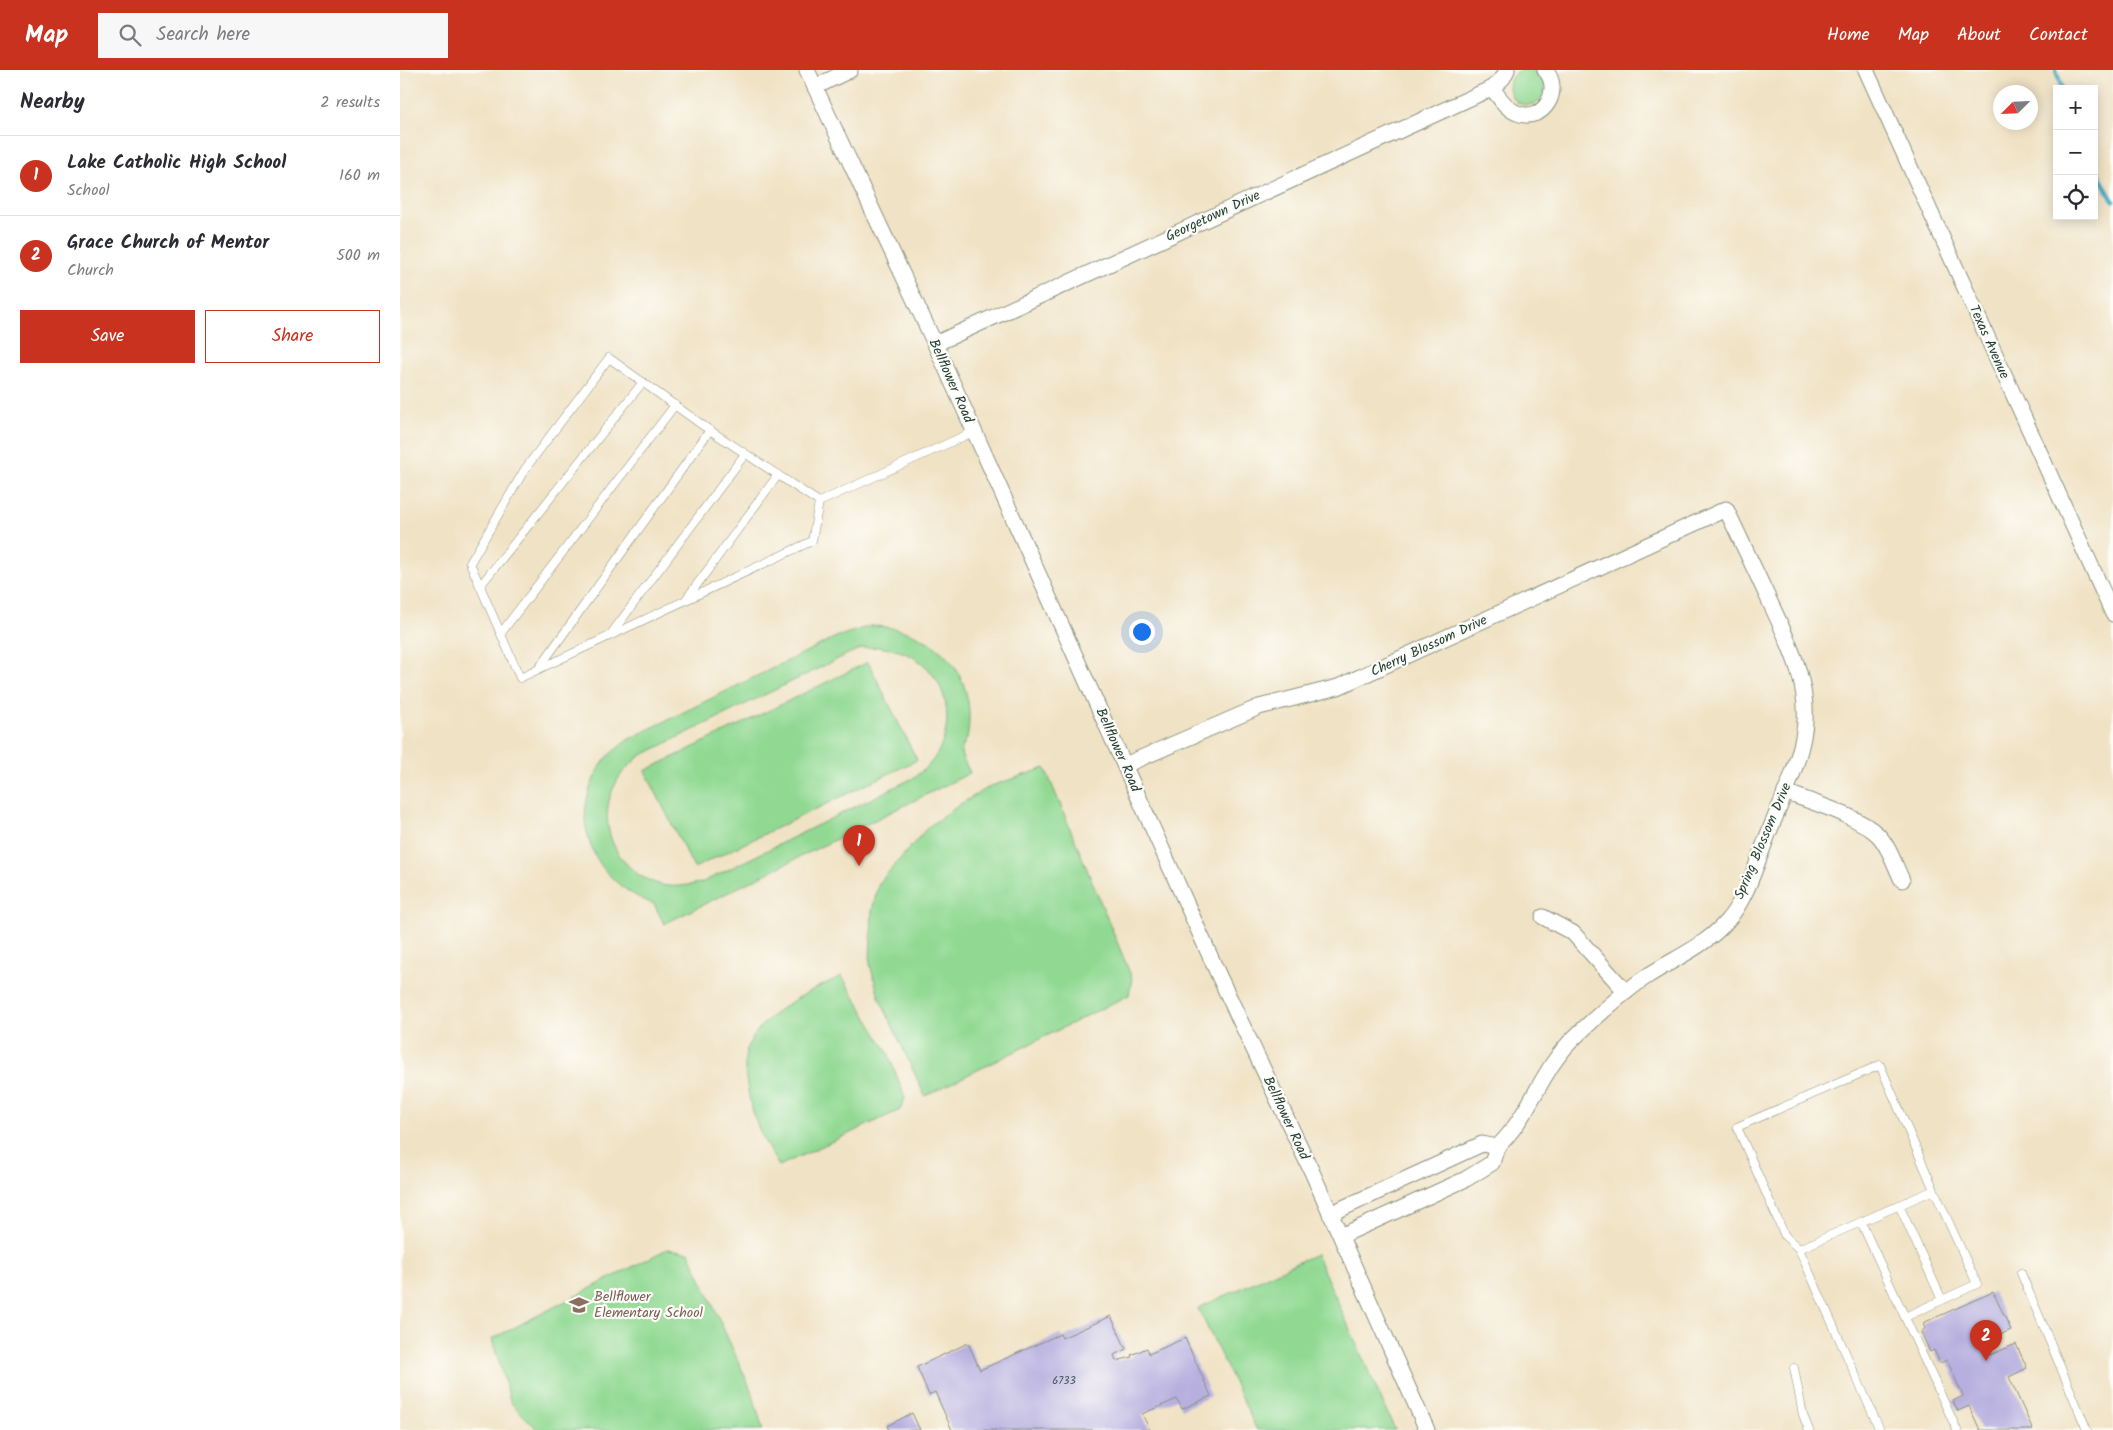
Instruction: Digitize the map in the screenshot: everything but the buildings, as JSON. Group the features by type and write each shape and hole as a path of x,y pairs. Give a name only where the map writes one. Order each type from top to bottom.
{"street":[{"name":"Bellflower Road","path":"807,70 935,344 1219,976 1330,1214 1427,1430"},
{"path":"815,87 850,70"},
{"name":"Georgetown Drive","path":"935,344 1492,88 1503,78 1507,70"},
{"path":"1492,88 1511,110 1519,114 1537,113 1545,108 1553,92 1552,82 1545,70"},
{"name":"Texas Avenue","path":"1866,70 2113,614"},
{"name":"Cherry Blossom Drive","path":"1125,765 1259,707 1338,687 1726,509"},
{"name":"Spring Blossom Drive","path":"1340,1236 1466,1179 1492,1163 1497,1147 1513,1132 1549,1068 1561,1051 1626,992 1647,976 1704,941 1727,921 1742,897 1785,792 1803,737 1805,707 1802,683 1795,659 1726,509"},
{"path":"1785,792 1845,816 1878,835 1902,880"},
{"path":"1543,917 1573,933 1626,992"},
{"path":"1330,1214 1482,1144 1497,1147"}],"lane":[{"path":"609,358 710,430 819,502 812,541 520,678 470,563 525,469 609,358"},
{"path":"480,586 643,382"},
{"path":"500,633 675,405"},
{"path":"538,670 710,430"},
{"path":"819,502 973,432"},
{"path":"610,636 746,454"},
{"path":"686,600 778,475"},
{"path":"1880,1430 1800,1249 1785,1236 1737,1127 1880,1065 1977,1284 1905,1317"},
{"path":"1800,1249 1934,1190"},
{"path":"1900,1205 1942,1300"},
{"path":"1861,1222 1957,1430"},
{"path":"2021,1273 2087,1430"},
{"path":"1794,1368 1803,1415 1809,1430"}],"green space":[{"path":"1527,69 1534,70 1540,74 1544,80 1544,94 1540,100 1534,104 1527,105 1520,104 1514,100 1510,94 1509,87 1510,80 1514,74 1520,70"},
{"path":"870,626 888,627 923,639 950,660 966,692 969,728 961,752 970,773 664,924 654,904 616,882 602,867 592,850 587,831 586,811 590,790 599,769 609,756 629,739 836,637","holes":["879,647 906,653 922,663 940,686 945,700 947,715 942,744 933,760 922,771 913,778 701,883 677,886 662,885 646,879 622,859 614,846 609,831 607,816 609,800 620,777 640,756 848,654 862,648"]},
{"path":"868,662 917,760 694,868 645,771"},
{"path":"1045,768 1132,978 1129,995 925,1096 879,997 870,964 872,911 879,883 928,827 962,803 991,786"},
{"path":"842,976 888,1053 905,1098 900,1110 779,1166 762,1137 752,1107 745,1071 746,1051 755,1034 776,1013 816,988"},
{"path":"667,1249 689,1252 752,1392 763,1430 538,1430 511,1403 492,1339"},
{"path":"1316,1254 1395,1430 1257,1430 1198,1308"}],"waterway":[{"path":"2056,70 2061,85"},
{"path":"2098,173 2113,201"}],"place":[{"name":"Lake Catholic High School","path":"859,866"},
{"name":"Bellflower Elementary School","path":"579,1305"},
{"name":"Grace Church of Mentor","path":"1986,1361"}]}
